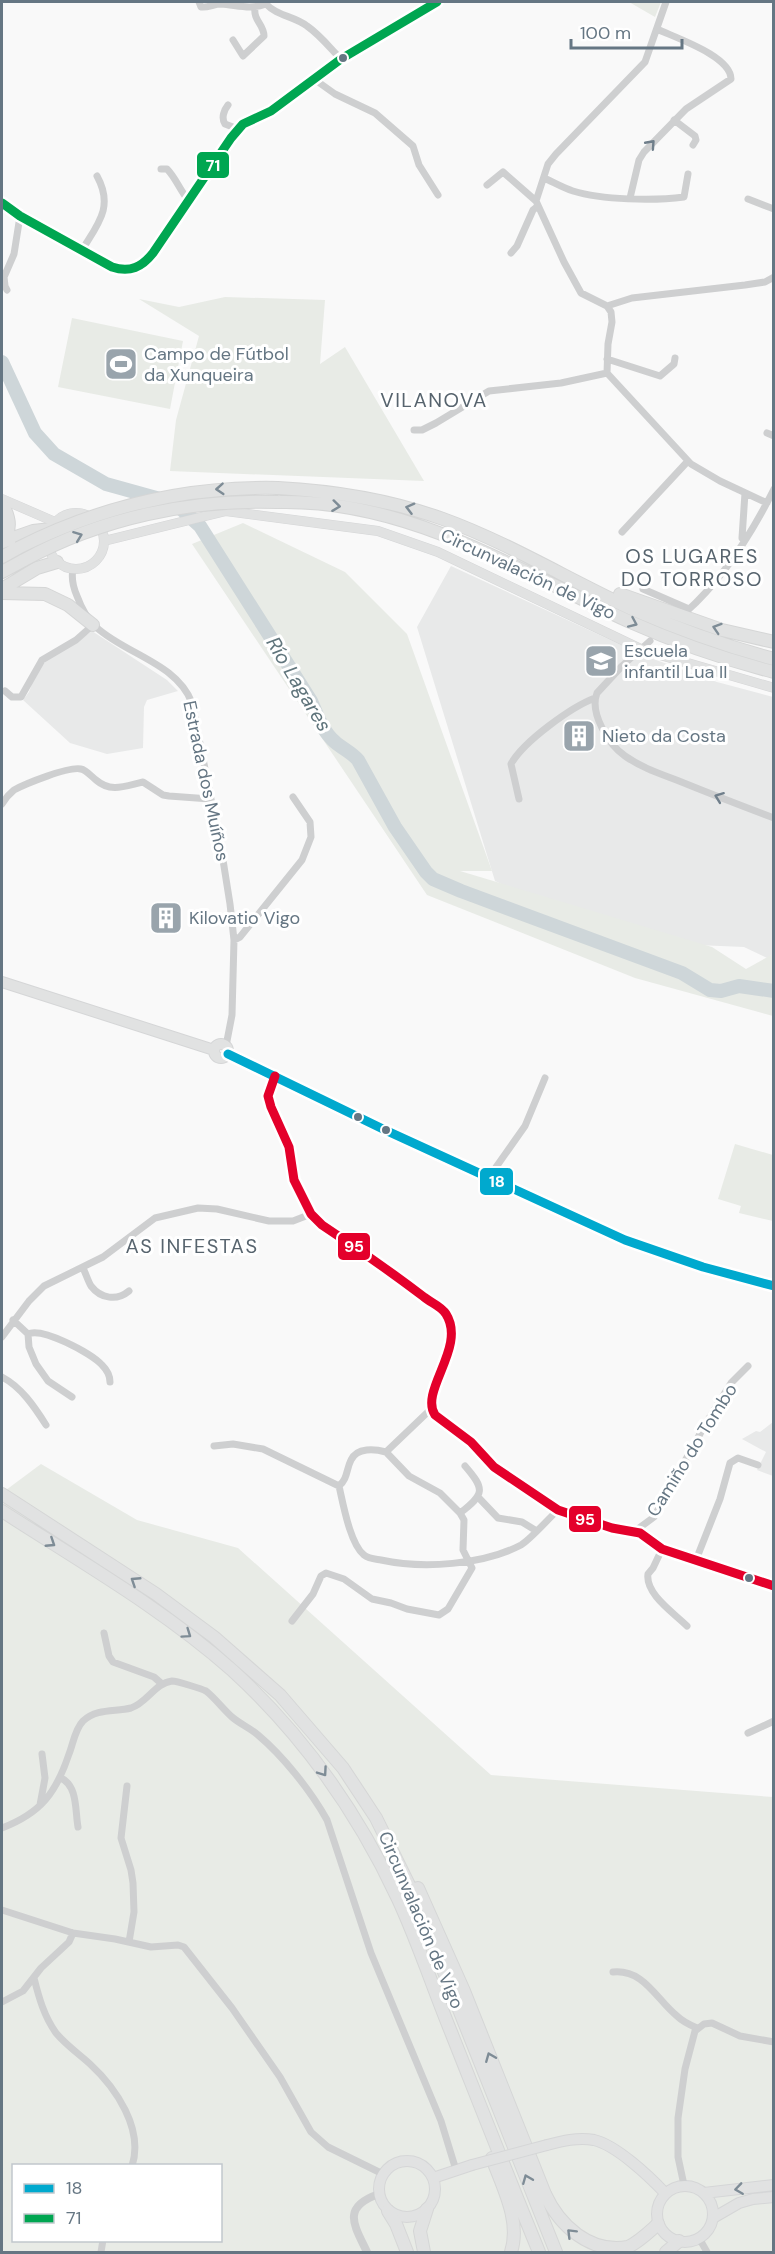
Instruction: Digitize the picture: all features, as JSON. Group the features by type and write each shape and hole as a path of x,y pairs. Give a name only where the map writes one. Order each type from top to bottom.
{"highway":[{"name":"Circunvalación de Vigo","path":"2,557 80,520 138,503 211,490 278,488 334,493 390,503 444,519 532,558 665,623 774,659"},
{"name":"Circunvalación de Vigo","path":"2,572 86,533 144,515 216,503 278,501 352,508 391,517 441,533 476,547 593,605 664,636 724,659 774,672"},
{"path":"2,504 8,515 9,526 2,542"},
{"path":"2,542 53,526"},
{"path":"532,558 546,560 629,598 722,630 774,642"},
{"path":"2,591 37,568 57,562"},
{"path":"2,591 45,594 68,605 93,625"},
{"name":"Circunvalación de Vigo","path":"4,1496 156,1594 214,1637 280,1695 343,1768 376,1818 410,1887 556,2253"},
{"name":"Circunvalación de Vigo","path":"2,1511 196,1640 271,1709 318,1764 353,1816 399,1901 538,2253"},
{"path":"376,1818 394,1839 429,1908 545,2194 557,2216 578,2240 596,2249 609,2250 630,2246 658,2224"},
{"path":"467,2074 471,2100 514,2222 515,2236 511,2253"},
{"path":"424,2253 420,2231 427,2209"},
{"path":"388,2211 396,2224 407,2253"},
{"path":"666,2253 679,2241"}],"main road":[{"path":"2,499 53,526"},
{"path":"104,542 219,511 245,512 364,528 408,540 445,555 643,650 774,688"},
{"path":"71,513 84,514 99,524 104,542 102,553 95,563 84,568 73,569 57,562 48,546 53,526 71,513"},
{"path":"2,982 214,1050 220,1044 274,1076 385,1130 644,1247 703,1267 774,1286"},
{"path":"433,2178 456,2169 547,2145 580,2139 606,2144 665,2193"},
{"path":"411,2161 422,2165 433,2178 434,2198 427,2209 411,2218 399,2217 388,2211 379,2194 382,2174 395,2163 411,2161"},
{"path":"684,2185 698,2188 704,2193 711,2204 713,2218 707,2231 699,2238 686,2242 670,2238 658,2224 657,2207 665,2193 671,2188 684,2185"},
{"path":"704,2193 774,2185"},
{"path":"713,2218 739,2203 774,2197"}],"street":[{"path":"198,2 201,7 205,8 218,4 255,7 267,3 273,12 306,25 341,59"},
{"path":"2,202 20,216 112,267 135,269 153,253 238,129 271,111 341,59 437,2"},
{"path":"511,253 517,246 537,203 548,164 645,62 666,2"},
{"path":"233,40 243,56 264,36 263,29 255,16 255,7"},
{"path":"630,198 641,156 674,120 700,99 729,81 730,72 715,57 657,29"},
{"path":"314,79 335,93 375,113 413,146 419,165 438,195"},
{"path":"228,105 223,121 238,129"},
{"path":"674,120 695,135 696,140 693,145"},
{"path":"161,169 167,169 170,172 189,201"},
{"path":"487,185 503,172 537,203 576,285 588,298 607,306 611,312 607,373 688,461 720,481 767,502"},
{"path":"544,178 573,191 597,196 665,200 684,197 688,174"},
{"path":"82,250 104,214 102,186 97,176"},
{"path":"748,199 774,209"},
{"path":"7,290 4,277 14,254 20,216"},
{"path":"607,306 632,298 765,282 774,276"},
{"path":"607,359 660,376 674,364 675,358"},
{"path":"414,430 422,430 436,423 489,391 561,383 607,373"},
{"path":"622,532 688,461"},
{"path":"643,589 687,611 732,562 774,489"},
{"path":"742,538 745,493"},
{"name":"Estrada dos Muíños","path":"73,569 72,583 75,593 93,625 162,669 185,689 192,703 224,860 234,940 232,1015 227,1050"},
{"path":"5,691 12,697 21,697 42,660 76,640 93,625"},
{"path":"519,798 511,764 516,755 546,729 585,702 595,698 622,666 643,650 650,641"},
{"path":"595,698 599,721 606,735 622,754 643,767 774,818"},
{"path":"2,804 8,795 21,787 62,771 78,768 107,788 117,789 143,782 169,796 210,799"},
{"path":"234,940 240,937 302,860 311,837 310,822 293,797"},
{"path":"274,1076 268,1096 289,1147 294,1180 311,1214 322,1225 446,1313 450,1323 451,1339 432,1397 431,1409 435,1415 471,1442 494,1467 558,1510 612,1528 634,1532 645,1536 662,1549 774,1586"},
{"path":"491,1178 494,1170 525,1126 545,1078"},
{"path":"2,1337 13,1320 44,1286 104,1257 155,1218 198,1208 217,1209 269,1221 293,1221 311,1214"},
{"path":"83,1268 93,1288 108,1297 118,1298 129,1291"},
{"path":"13,1320 28,1334 29,1347 36,1364 48,1381 72,1397"},
{"path":"28,1334 33,1332 56,1337 91,1356 106,1371 110,1382"},
{"name":"Camiño do Tombo","path":"634,1532 654,1517 706,1423 731,1383 748,1366"},
{"path":"2,1377 11,1382 34,1406 46,1425"},
{"path":"386,1452 431,1409"},
{"path":"214,1446 233,1444 263,1449 339,1486 355,1539 364,1556 399,1564 424,1565 480,1560 525,1542 558,1510"},
{"path":"292,1621 313,1594 321,1576 326,1573 344,1580 372,1599 433,1615 443,1614 448,1609 472,1571 472,1566 463,1550 464,1520 460,1513 440,1493 409,1476 386,1452 369,1450 355,1455 351,1459 347,1477 339,1486"},
{"path":"696,1560 720,1499 730,1463 738,1458 758,1465"},
{"path":"460,1513 478,1497 480,1484 465,1466"},
{"path":"478,1497 498,1518 522,1522 536,1530"},
{"path":"662,1549 648,1574 648,1582 655,1595 687,1626"},
{"path":"104,1633 113,1662 154,1677 162,1684"},
{"path":"2,1828 40,1805 54,1790 61,1778 76,1733 84,1721 103,1711 138,1705 162,1684 179,1681 190,1687 206,1691 237,1721 268,1744 322,1810 371,1953 441,2121 456,2169"},
{"path":"748,1733 774,1721"},
{"path":"40,1805 45,1778 42,1754"},
{"path":"61,1778 70,1784 78,1827"},
{"path":"127,1786 121,1838 133,1883 134,1912 129,1942"},
{"path":"2,1910 73,1933 151,1947 178,1945 188,1950 280,2078 315,2138 328,2148 382,2174"},
{"path":"2,2002 23,1991 51,1957 69,1942 73,1933"},
{"path":"612,1972 622,1972 640,1978 676,2016 697,2028"},
{"path":"34,1978 40,2005 57,2034 103,2077 123,2106 135,2140 132,2164"},
{"path":"684,2185 678,2157 678,2118 685,2069 692,2037 697,2028 712,2023 740,2036 774,2042"},
{"path":"367,2253 354,2224 353,2213 357,2205 379,2194"},
{"path":"699,2238 707,2253"}],"shaded area":[{"path":"629,2 661,2 655,17"},
{"path":"225,297 325,300 320,364 345,347 424,481 170,471 176,420 199,336 139,299 179,307"},
{"name":"Campo de Fútbol da Xunqueira","path":"72,318 183,341 170,409 58,387"},
{"path":"243,523 345,572 407,634 492,871 460,871 712,947 746,969 773,954 773,1016 635,978 427,895 192,544"},
{"path":"451,566 645,656 717,682 773,697 773,954 767,958 744,947 697,945 555,910 495,881 417,627"},
{"path":"92,631 167,680 178,691 147,700 144,707 143,748 107,754 70,743 23,700 29,692 37,669 53,655 68,648"},
{"path":"735,1144 773,1155 773,1221 739,1213 741,1206 718,1199"},
{"path":"773,1422 773,1476 757,1470 766,1452 742,1439 756,1431 760,1432"},
{"path":"41,1464 137,1520 238,1548 491,1775 773,1797 773,2252 2,2252 2,1493"}],"waterway":[{"name":"Río Lagares","path":"2,362 35,433 54,454 106,484 160,499 179,507 200,526 311,701 324,728 335,742 358,760 395,827 433,879 682,973 710,990 721,991 739,986 774,991"}],"transit line":[{"name":"71","path":"2,203 20,216 112,267 135,268 153,253 231,138 243,124 271,111 341,59 437,2"},
{"name":"18","path":"228,1054 385,1130 625,1240 703,1267 774,1286"},
{"name":"95","path":"275,1076 268,1096 289,1147 294,1180 311,1214 322,1225 374,1260 446,1314 451,1327 451,1340 433,1394 432,1405 435,1415 471,1442 494,1467 558,1510 612,1528 640,1533 662,1549 774,1586"}],"place":[{"name":"Campo de Fútbol da Xunqueira","path":"121,364"},
{"name":"Escuela infantil Lua II","path":"601,661"},
{"name":"Nieto da Costa","path":"579,736"},
{"name":"Kilovatio Vigo","path":"166,918"}],"district":[{"name":"VILANOVA","path":"434,400"},
{"name":"OS LUGARES DO TORROSO","path":"692,568"},
{"name":"AS INFESTAS","path":"192,1246"}]}
